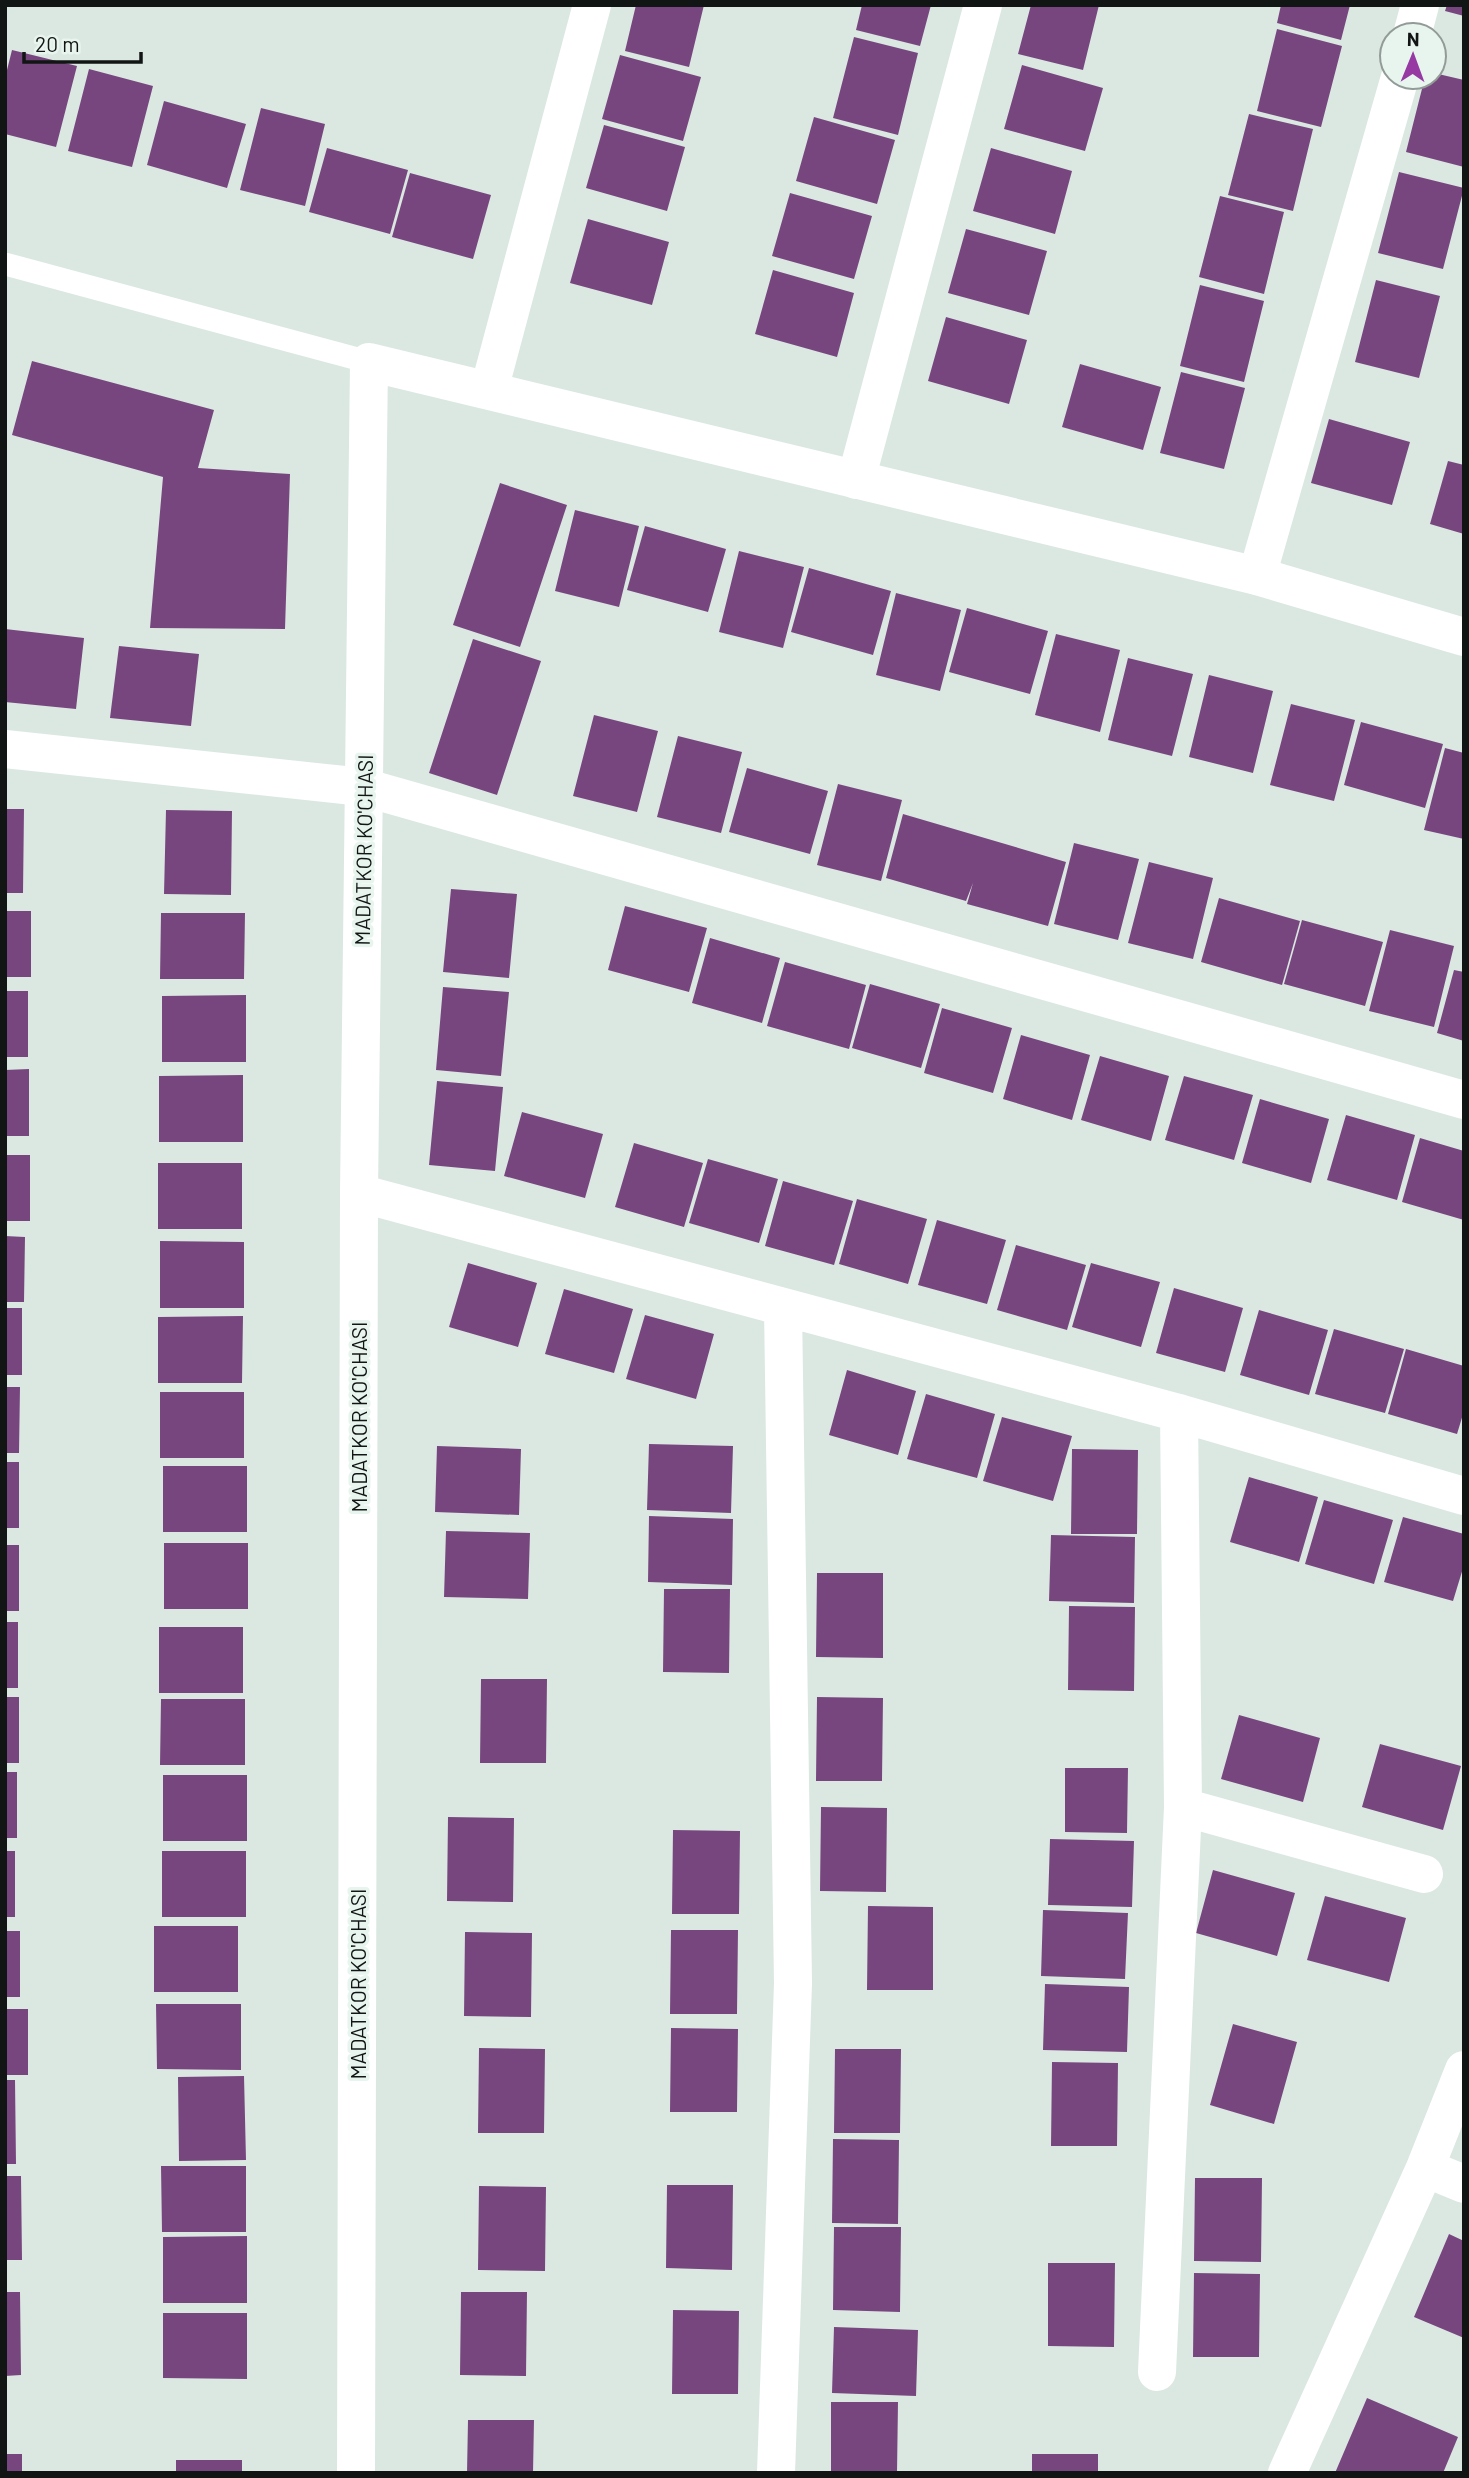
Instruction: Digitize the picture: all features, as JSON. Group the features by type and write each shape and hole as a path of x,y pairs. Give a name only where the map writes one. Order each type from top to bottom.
{"street":[{"path":"489,390 592,5"},
{"path":"856,480 983,5"},
{"path":"1257,576 1396,91"},
{"path":"369,362 1257,576 1464,636"},
{"name":"MADATKOR KO'CHASI","path":"356,2473 359,1193 369,362"},
{"path":"5,750 363,787 1464,1100"},
{"path":"359,1193 1179,1413 1464,1496"},
{"path":"776,2473 793,1983 783,1308"},
{"path":"1157,2372 1183,1807 1179,1413"},
{"path":"1183,1807 1424,1874"},
{"path":"1287,2473 1425,2168 1464,2070"},
{"path":"1425,2168 1464,2184"}],"lane":[{"path":"5,264 369,362"}],"building":[{"path":"636,5 704,5 689,67 625,51"},
{"path":"862,5 931,5 920,46 856,30"},
{"path":"1031,5 1099,5 1083,70 1018,54"},
{"path":"1281,5 1350,5 1341,40 1277,23"},
{"path":"1447,5 1464,5 1464,16 1445,11"},
{"path":"1277,29 1342,46 1321,127 1257,111"},
{"path":"854,37 918,53 898,135 833,118"},
{"path":"12,50 77,66 56,147 5,134 5,78"},
{"path":"620,55 701,77 683,141 602,119"},
{"path":"1022,65 1103,88 1085,151 1004,129"},
{"path":"89,69 153,86 132,167 68,151"},
{"path":"1448,76 1464,80 1464,167 1406,152 1421,91 1448,91"},
{"path":"164,101 246,124 227,188 147,165"},
{"path":"261,108 325,124 305,206 240,190"},
{"path":"1249,114 1313,129 1293,211 1228,195"},
{"path":"814,117 895,140 877,204 796,181"},
{"path":"604,125 685,147 667,211 586,188"},
{"path":"327,148 408,170 390,234 309,212"},
{"path":"991,148 1072,171 1055,234 973,211"},
{"path":"1399,172 1464,188 1443,269 1378,253"},
{"path":"410,173 491,195 473,259 392,237"},
{"path":"790,193 872,216 854,279 772,256"},
{"path":"1220,196 1284,212 1264,294 1199,277"},
{"path":"588,219 669,242 652,305 570,283"},
{"path":"966,229 1047,251 1029,315 948,293"},
{"path":"773,270 854,293 837,357 755,334"},
{"path":"1376,280 1440,296 1419,378 1355,362"},
{"path":"1200,285 1264,301 1244,382 1180,366"},
{"path":"946,317 1027,340 1009,404 928,381"},
{"path":"32,361 214,410 198,468 290,474 285,629 150,628 163,477 12,435"},
{"path":"1080,364 1161,387 1143,450 1062,427"},
{"path":"1181,372 1245,388 1224,469 1160,453"},
{"path":"1329,419 1410,442 1392,505 1311,483"},
{"path":"1448,461 1464,465 1464,534 1430,524"},
{"path":"500,483 567,505 520,647 453,625"},
{"path":"575,510 639,526 619,607 555,591"},
{"path":"645,526 726,549 708,612 627,590"},
{"path":"739,551 804,567 783,648 719,632"},
{"path":"809,568 891,591 873,655 791,632"},
{"path":"896,593 961,610 940,691 876,675"},
{"path":"967,608 1048,631 1030,694 949,672"},
{"path":"5,629 84,638 76,709 5,702"},
{"path":"1056,634 1120,650 1100,732 1035,715"},
{"path":"473,639 541,661 497,795 429,773"},
{"path":"119,646 199,654 191,726 110,718"},
{"path":"1128,658 1193,674 1172,756 1108,740"},
{"path":"1209,675 1273,691 1253,773 1189,757"},
{"path":"1291,704 1355,720 1334,801 1270,785"},
{"path":"594,715 658,731 637,812 573,796"},
{"path":"1361,722 1443,744 1425,808 1344,785"},
{"path":"678,736 742,752 721,833 657,817"},
{"path":"1445,748 1464,753 1464,839 1424,830"},
{"path":"747,768 828,791 810,854 729,832"},
{"path":"838,784 902,800 881,881 817,865"},
{"path":"5,809 24,809 23,893 5,893"},
{"path":"166,810 232,811 231,895 164,894"},
{"path":"903,814 1066,862 1048,926 967,904 973,883 966,901 886,878"},
{"path":"1074,843 1139,859 1118,940 1054,924"},
{"path":"1149,862 1213,878 1193,959 1128,943"},
{"path":"451,889 517,894 509,978 443,972"},
{"path":"1219,898 1300,921 1282,985 1201,962"},
{"path":"625,906 707,928 689,992 608,970"},
{"path":"5,911 31,911 31,977 5,977"},
{"path":"161,913 245,913 244,979 160,979"},
{"path":"1302,920 1383,942 1365,1006 1284,984"},
{"path":"1390,930 1454,946 1434,1027 1369,1011"},
{"path":"710,938 780,958 762,1023 692,1003"},
{"path":"785,962 866,985 849,1049 767,1026"},
{"path":"1454,970 1464,972 1464,1041 1437,1033"},
{"path":"870,984 940,1004 921,1068 852,1048"},
{"path":"443,987 509,992 501,1076 436,1070"},
{"path":"5,991 28,991 28,1057 5,1057"},
{"path":"246,995 246,1062 162,1062 162,996"},
{"path":"942,1008 1012,1028 993,1093 924,1073"},
{"path":"1021,1035 1090,1055 1072,1120 1003,1099"},
{"path":"1100,1056 1169,1076 1151,1141 1081,1120"},
{"path":"29,1069 29,1136 5,1136 5,1070"},
{"path":"243,1075 243,1142 159,1142 159,1076"},
{"path":"1184,1076 1253,1095 1234,1160 1165,1140"},
{"path":"437,1081 503,1087 495,1171 429,1165"},
{"path":"1260,1099 1329,1119 1311,1183 1242,1163"},
{"path":"522,1112 603,1134 585,1198 504,1176"},
{"path":"1346,1115 1415,1135 1397,1200 1327,1180"},
{"path":"1420,1138 1464,1151 1464,1220 1402,1202"},
{"path":"634,1143 703,1163 684,1227 615,1207"},
{"path":"5,1155 30,1155 30,1221 5,1221"},
{"path":"708,1159 778,1179 759,1243 689,1223"},
{"path":"158,1163 242,1163 242,1229 158,1229"},
{"path":"783,1181 853,1201 834,1265 765,1246"},
{"path":"857,1199 927,1219 908,1284 839,1264"},
{"path":"937,1220 1006,1240 987,1304 918,1285"},
{"path":"5,1236 25,1237 24,1302 5,1302"},
{"path":"160,1241 244,1242 244,1308 160,1308"},
{"path":"1016,1245 1086,1265 1067,1330 997,1310"},
{"path":"468,1263 537,1283 518,1347 449,1327"},
{"path":"1091,1263 1160,1282 1141,1347 1072,1327"},
{"path":"1174,1288 1243,1308 1225,1372 1156,1353"},
{"path":"564,1289 633,1309 614,1373 545,1354"},
{"path":"5,1308 22,1308 22,1375 5,1375"},
{"path":"1259,1310 1328,1330 1309,1395 1240,1375"},
{"path":"645,1315 714,1334 696,1399 626,1379"},
{"path":"243,1316 242,1383 158,1383 158,1317"},
{"path":"1334,1329 1404,1349 1385,1413 1315,1394"},
{"path":"1406,1349 1464,1366 1464,1411 1457,1434 1388,1414"},
{"path":"847,1370 916,1391 898,1455 829,1435"},
{"path":"5,1387 20,1387 19,1453 5,1453"},
{"path":"160,1392 244,1392 244,1458 160,1458"},
{"path":"926,1394 995,1414 977,1478 907,1459"},
{"path":"1002,1417 1072,1436 1053,1501 983,1481"},
{"path":"649,1444 733,1446 731,1513 647,1510"},
{"path":"437,1446 521,1449 519,1515 435,1512"},
{"path":"1072,1449 1138,1450 1137,1534 1071,1534"},
{"path":"5,1462 19,1462 19,1528 5,1528"},
{"path":"163,1466 247,1466 247,1532 163,1532"},
{"path":"1249,1477 1318,1497 1299,1562 1230,1542"},
{"path":"1324,1500 1393,1520 1374,1584 1305,1564"},
{"path":"649,1516 733,1519 732,1585 648,1582"},
{"path":"1403,1517 1464,1534 1464,1565 1453,1601 1384,1582"},
{"path":"446,1531 530,1533 528,1599 444,1597"},
{"path":"1051,1535 1135,1537 1134,1603 1049,1601"},
{"path":"164,1543 248,1543 248,1609 164,1609"},
{"path":"5,1545 19,1545 19,1611 5,1611"},
{"path":"817,1573 883,1573 883,1658 816,1657"},
{"path":"664,1589 730,1589 729,1673 663,1672"},
{"path":"1069,1606 1135,1607 1134,1691 1068,1690"},
{"path":"5,1622 18,1622 18,1688 5,1688"},
{"path":"159,1627 243,1627 243,1693 159,1693"},
{"path":"481,1679 547,1679 546,1763 480,1763"},
{"path":"5,1697 19,1697 19,1763 5,1763"},
{"path":"817,1697 883,1698 882,1781 816,1781"},
{"path":"161,1699 245,1699 245,1765 160,1765"},
{"path":"1239,1715 1320,1738 1303,1802 1221,1779"},
{"path":"1380,1744 1461,1766 1443,1830 1362,1807"},
{"path":"1065,1768 1128,1768 1127,1833 1065,1832"},
{"path":"5,1772 17,1772 17,1838 5,1838"},
{"path":"163,1775 247,1775 247,1841 163,1841"},
{"path":"821,1807 887,1808 886,1892 820,1891"},
{"path":"448,1817 514,1818 513,1902 447,1901"},
{"path":"673,1830 740,1831 739,1914 672,1914"},
{"path":"1050,1839 1134,1841 1132,1907 1048,1905"},
{"path":"5,1851 15,1851 15,1917 5,1917"},
{"path":"162,1851 246,1851 246,1917 162,1917"},
{"path":"1213,1870 1295,1893 1277,1956 1196,1933"},
{"path":"1325,1896 1406,1918 1389,1982 1307,1960"},
{"path":"868,1906 933,1907 933,1990 867,1990"},
{"path":"1043,1910 1128,1913 1125,1979 1041,1976"},
{"path":"154,1926 238,1926 238,1992 154,1992"},
{"path":"671,1930 738,1930 737,2014 670,2014"},
{"path":"5,1931 20,1931 20,1997 5,1997"},
{"path":"465,1932 532,1933 531,2017 464,2016"},
{"path":"1045,1984 1129,1987 1127,2052 1043,2050"},
{"path":"156,2004 241,2004 241,2070 157,2069"},
{"path":"5,2009 28,2009 28,2075 5,2075"},
{"path":"1233,2024 1297,2042 1274,2124 1210,2105"},
{"path":"671,2028 738,2029 737,2112 670,2112"},
{"path":"479,2048 545,2049 544,2133 478,2133"},
{"path":"835,2049 901,2049 900,2133 834,2133"},
{"path":"1052,2062 1118,2063 1117,2146 1051,2146"},
{"path":"244,2076 246,2160 179,2161 178,2077"},
{"path":"5,2080 15,2080 16,2164 5,2164"},
{"path":"833,2139 899,2140 898,2224 832,2223"},
{"path":"161,2166 246,2166 246,2232 162,2232"},
{"path":"5,2176 21,2176 22,2260 5,2260"},
{"path":"1195,2178 1262,2178 1261,2262 1194,2261"},
{"path":"667,2185 733,2185 732,2270 666,2268"},
{"path":"479,2186 546,2187 545,2271 478,2270"},
{"path":"834,2227 901,2227 900,2312 833,2310"},
{"path":"1449,2234 1464,2241 1464,2338 1414,2317"},
{"path":"247,2236 247,2303 163,2303 163,2237"},
{"path":"1048,2263 1115,2263 1114,2347 1048,2346"},
{"path":"1194,2273 1260,2274 1259,2357 1193,2357"},
{"path":"5,2292 20,2292 21,2375 5,2376"},
{"path":"461,2292 527,2292 526,2376 460,2375"},
{"path":"673,2310 739,2311 738,2394 672,2394"},
{"path":"163,2313 247,2313 247,2379 163,2378"},
{"path":"834,2327 918,2330 916,2396 832,2393"},
{"path":"1367,2398 1458,2437 1443,2473 1335,2473"},
{"path":"831,2402 898,2402 897,2473 831,2473"},
{"path":"468,2420 534,2420 533,2473 467,2473"},
{"path":"5,2454 22,2454 22,2473 5,2473"},
{"path":"1032,2454 1098,2454 1098,2473 1032,2473"},
{"path":"176,2460 242,2460 242,2473 176,2473"}]}
